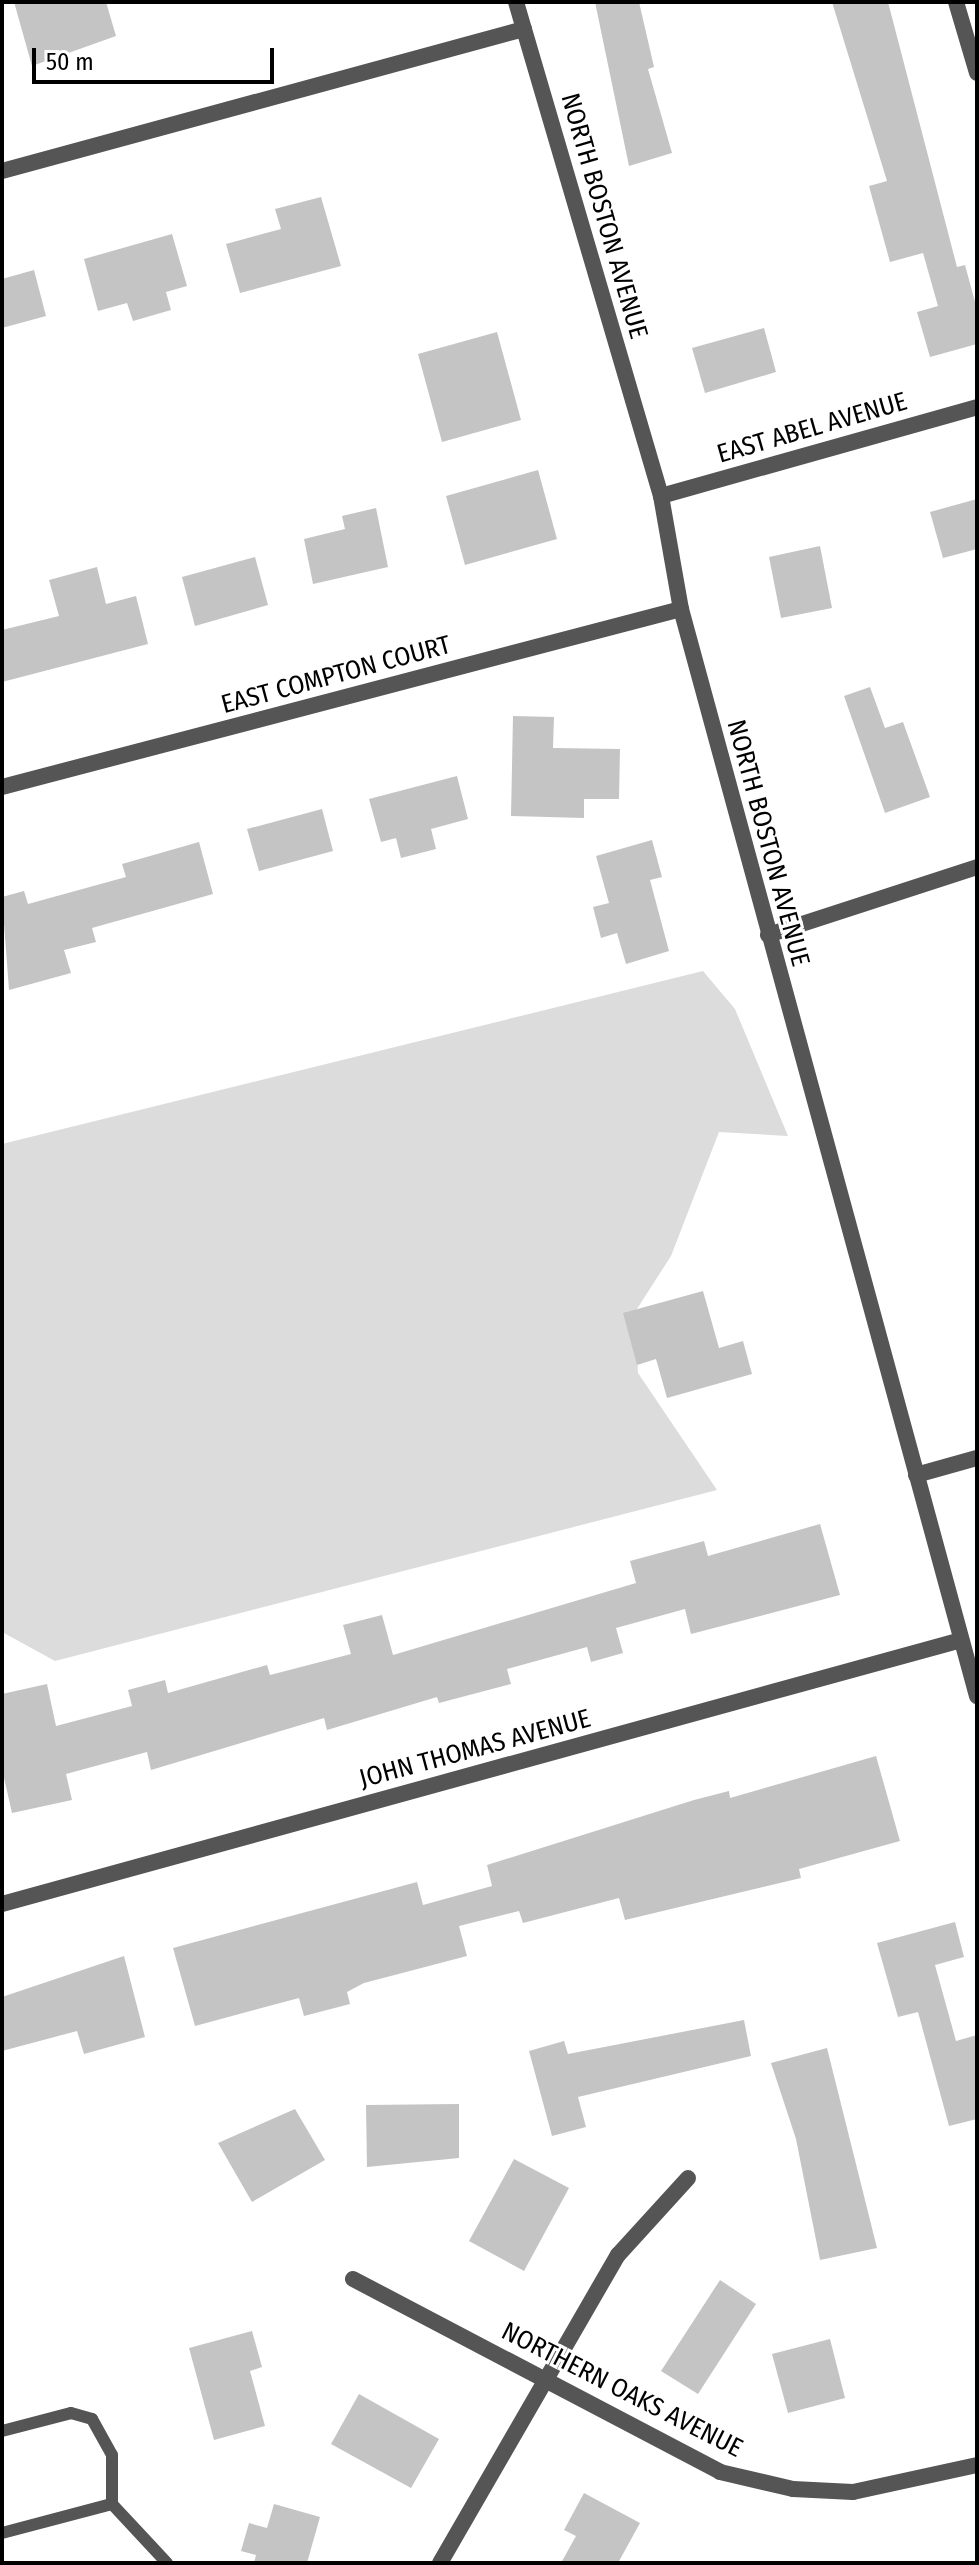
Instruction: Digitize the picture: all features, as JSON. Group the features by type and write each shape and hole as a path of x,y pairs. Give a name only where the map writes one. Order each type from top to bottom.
{"street":[{"name":"NORTH BOSTON AVENUE","path":"516,2 661,496 681,609 977,1696"},
{"path":"956,2 977,73"},
{"path":"2,171 524,29"},
{"name":"EAST ABEL AVENUE","path":"661,496 977,407"},
{"name":"EAST COMPTON COURT","path":"2,787 681,609"},
{"path":"768,935 977,867"},
{"path":"916,1475 977,1458"},
{"name":"JOHN THOMAS AVENUE","path":"2,1904 961,1640"},
{"path":"440,2563 618,2255 688,2178"},
{"name":"NORTHERN OAKS AVENUE","path":"353,2279 720,2472 793,2489 853,2492 977,2465"}],"lane":[{"path":"2,2431 71,2413 92,2419 112,2455 112,2504 167,2563"},
{"path":"2,2533 112,2504"}],"shaded area":[{"path":"703,971 735,1009 788,1136 719,1132 671,1256 635,1312 638,1373 717,1490 55,1661 2,1632 2,1144"}],"building":[{"path":"14,2 106,2 116,36 32,66"},
{"path":"595,2 639,2 654,67 648,69 672,153 629,166"},
{"path":"832,2 888,2 957,267 965,265 977,309 977,344 930,357 917,312 938,306 923,253 890,262 869,186 887,181"},
{"path":"321,197 341,266 240,293 226,244 281,229 275,209"},
{"path":"172,234 187,286 166,292 171,310 133,321 127,303 98,311 84,259"},
{"path":"34,270 46,316 2,328 2,279"},
{"path":"764,328 776,372 705,393 692,348"},
{"path":"497,332 521,420 442,442 418,354"},
{"path":"538,470 557,539 465,565 446,496"},
{"path":"977,499 977,549 943,558 930,512"},
{"path":"376,508 388,567 313,584 304,539 345,529 342,516"},
{"path":"820,546 832,608 781,618 769,557"},
{"path":"255,557 268,605 195,626 182,577"},
{"path":"97,567 106,604 136,596 148,644 2,682 2,630 59,616 49,580"},
{"path":"870,687 885,728 903,722 930,797 885,813 844,696"},
{"path":"513,716 554,717 553,748 620,749 619,799 584,799 584,818 511,816"},
{"path":"457,776 468,819 431,829 436,849 401,858 396,838 381,842 369,799"},
{"path":"322,809 333,851 259,871 247,829"},
{"path":"652,840 662,877 650,880 669,951 626,964 617,933 601,938 593,907 609,903 596,856"},
{"path":"199,842 213,894 92,928 96,942 64,950 71,973 9,990 2,897 24,891 28,904 126,877 122,864"},
{"path":"703,1291 719,1348 743,1341 752,1374 667,1398 656,1359 637,1365 623,1313"},
{"path":"820,1524 840,1595 691,1634 685,1609 616,1628 623,1653 591,1662 587,1647 507,1669 511,1684 439,1703 437,1697 327,1730 324,1718 151,1770 147,1752 66,1774 72,1800 12,1813 2,1769 2,1694 47,1684 56,1726 132,1706 128,1690 165,1680 168,1693 267,1665 270,1675 351,1654 343,1625 382,1615 393,1655 636,1583 630,1561 704,1541 708,1556"},
{"path":"876,1756 900,1841 799,1869 801,1878 625,1920 619,1898 523,1923 519,1911 459,1926 467,1956 364,1983 347,1992 350,2004 304,2016 299,1998 195,2026 173,1948 417,1882 423,1905 492,1886 487,1865 694,1800 729,1791 730,1798"},
{"path":"955,1922 964,1957 935,1965 956,2041 977,2035 977,2119 949,2126 918,2012 898,2017 877,1943"},
{"path":"124,1956 145,2037 84,2054 77,2031 2,2051 2,1997"},
{"path":"744,2020 751,2056 578,2097 586,2127 552,2136 529,2051 564,2041 568,2054"},
{"path":"827,2048 877,2248 820,2260 796,2139 771,2063"},
{"path":"459,2104 459,2158 367,2167 366,2105"},
{"path":"295,2109 325,2160 252,2202 218,2143"},
{"path":"514,2159 569,2188 524,2271 469,2241"},
{"path":"720,2280 756,2304 698,2394 661,2371"},
{"path":"252,2331 262,2367 250,2371 265,2426 214,2440 189,2348"},
{"path":"830,2339 845,2398 788,2413 772,2354"},
{"path":"359,2394 439,2439 411,2488 331,2444"},
{"path":"584,2493 640,2523 618,2563 561,2563 576,2536 564,2530"},
{"path":"274,2504 320,2517 307,2563 254,2563 256,2555 241,2551 249,2523 267,2528"}]}
